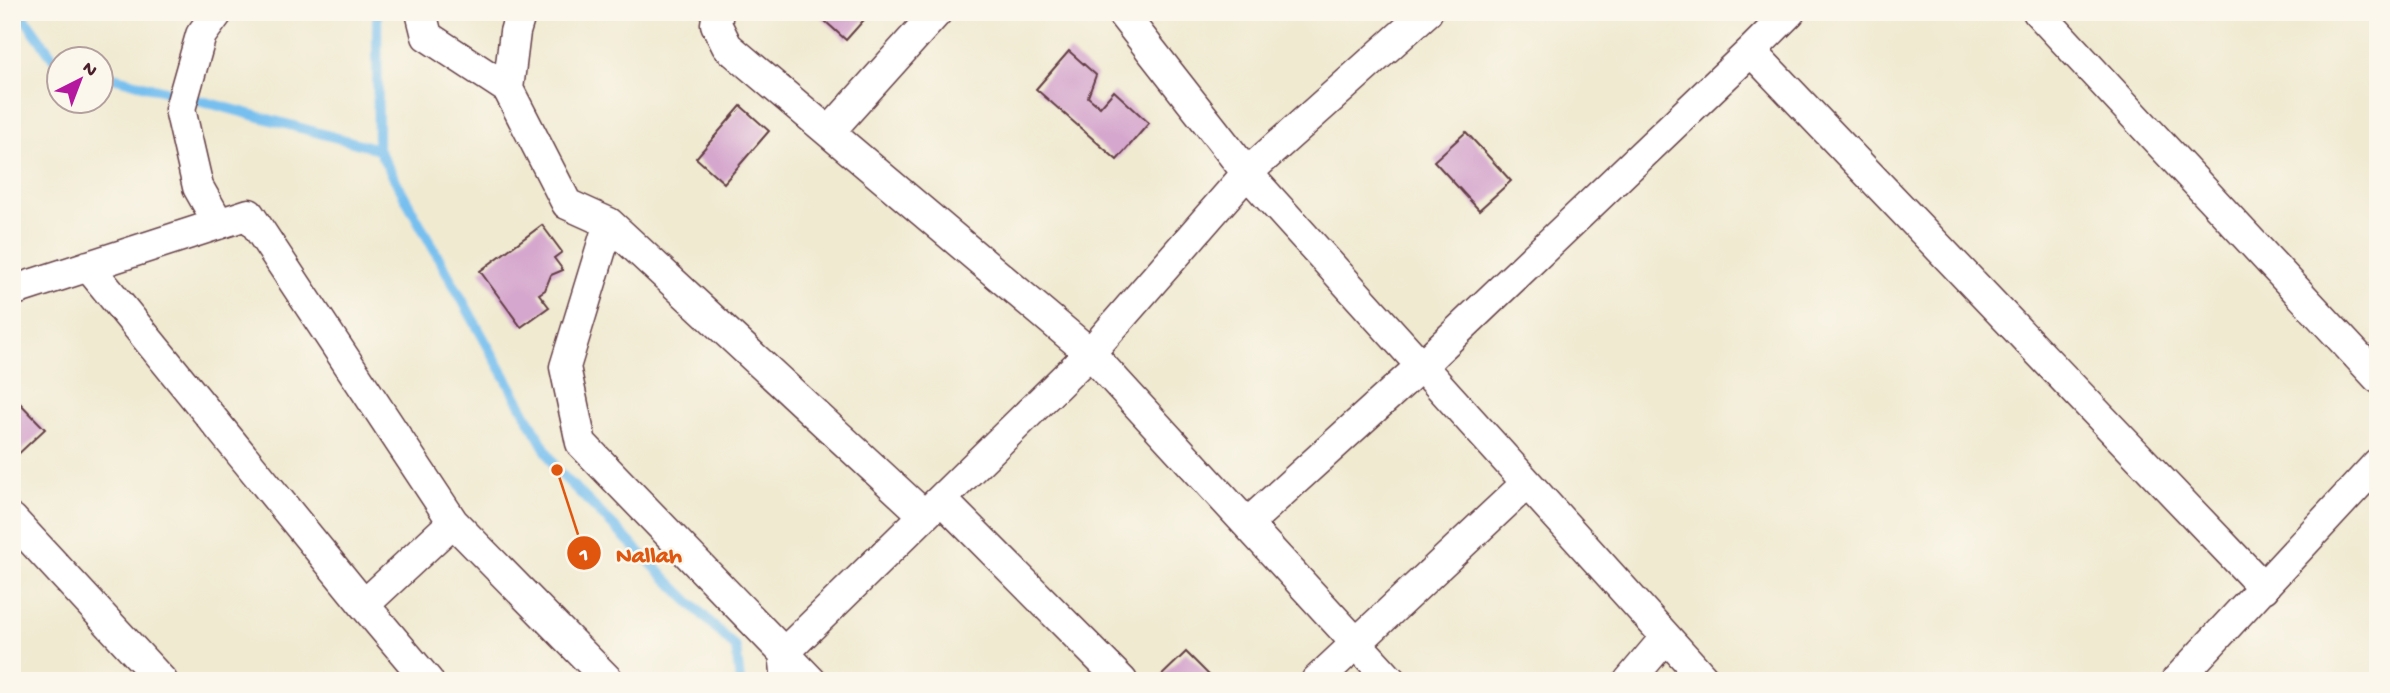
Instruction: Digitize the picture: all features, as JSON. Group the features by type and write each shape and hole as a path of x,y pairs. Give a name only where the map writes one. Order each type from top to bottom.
{"street":[{"path":"218,12 201,36 180,108 198,187 219,224"},
{"path":"421,12 427,36 508,89 566,204 609,223 933,508 1122,681"},
{"path":"508,89 515,32 521,12"},
{"path":"718,12 716,24 727,46 1090,353 1391,681"},
{"path":"829,132 937,12"},
{"path":"1121,12 1247,173 1706,681"},
{"path":"785,667 933,508 1090,353 1247,173 1427,12"},
{"path":"1247,524 1421,366 1790,12"},
{"path":"2038,12 2378,378"},
{"path":"1751,51 2264,587"},
{"path":"12,291 249,214 453,522 609,681"},
{"path":"609,223 565,367 581,443 785,667 811,681"},
{"path":"88,266 428,681"},
{"path":"2176,681 2378,463"},
{"path":"1316,681 1527,483"},
{"path":"12,519 162,681"},
{"path":"364,605 453,522"},
{"path":"1629,681 1666,637"}],"building":[{"path":"815,12 871,12 846,40"},
{"path":"1069,51 1096,75 1088,97 1100,107 1114,91 1149,123 1117,160 1036,89"},
{"path":"741,106 769,131 724,183 696,158"},
{"path":"1466,132 1511,181 1479,210 1434,161"},
{"path":"542,225 562,252 554,258 563,270 551,275 545,290 539,294 549,307 521,327 480,271"},
{"path":"12,395 45,429 12,460"},
{"path":"1186,652 1215,681 1156,681"}],"waterway":[{"path":"20,12 46,48"},
{"path":"377,12 378,149 557,470 736,648 740,681"},
{"path":"116,78 378,149"}],"place":[{"name":"Nallah","path":"557,470"}]}
